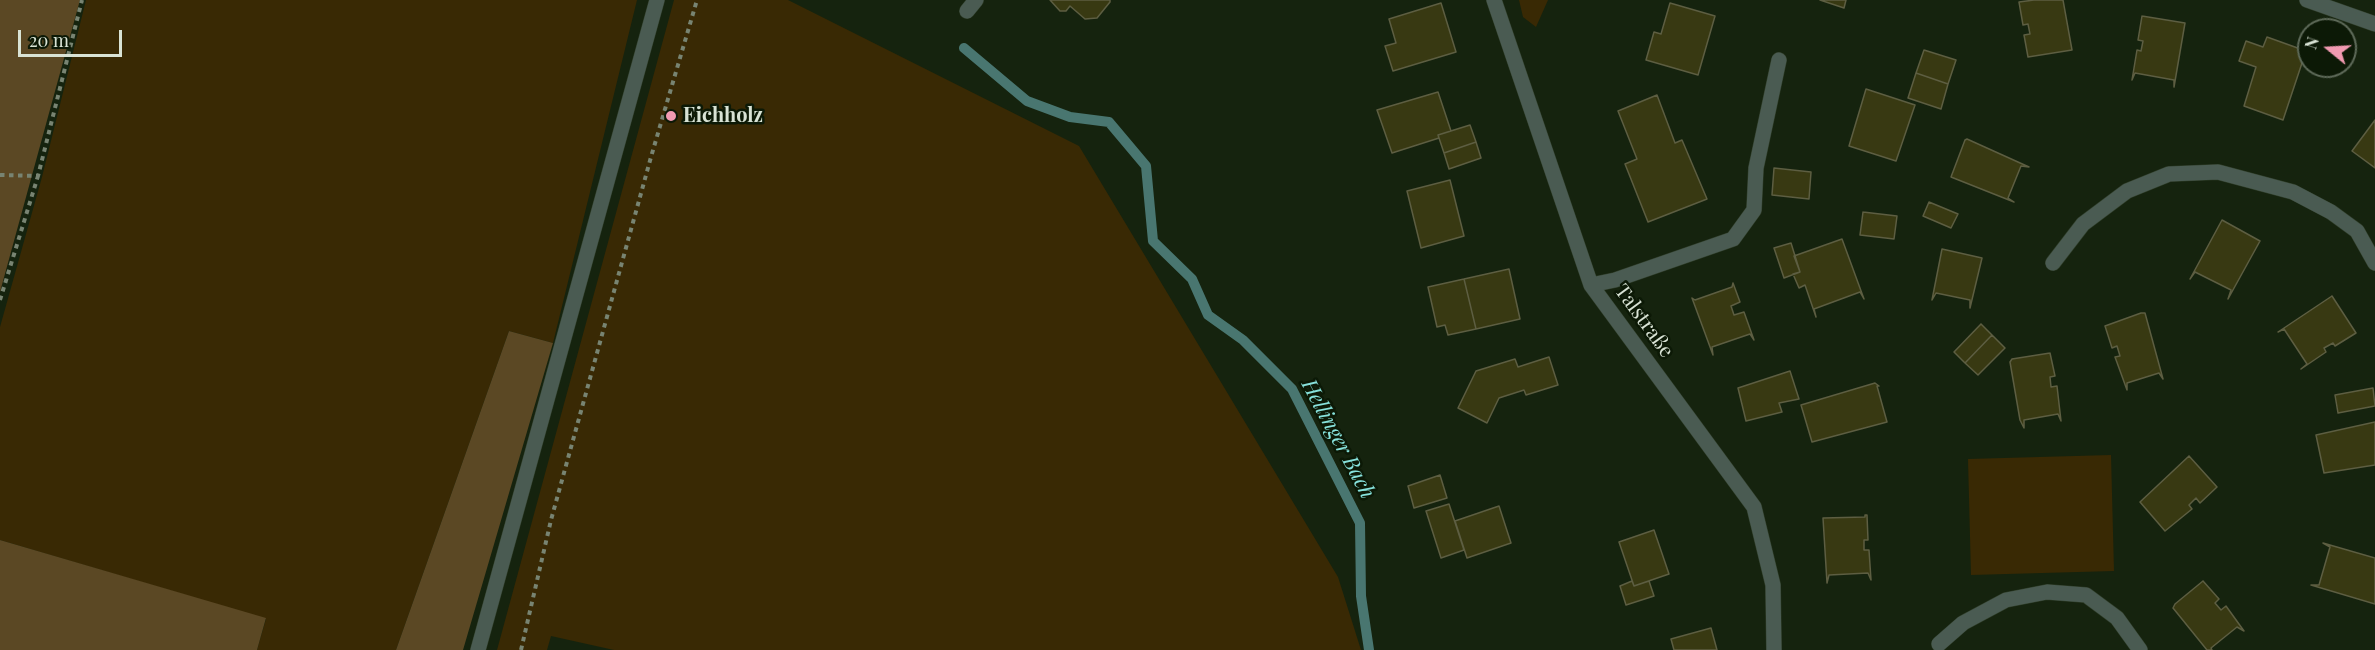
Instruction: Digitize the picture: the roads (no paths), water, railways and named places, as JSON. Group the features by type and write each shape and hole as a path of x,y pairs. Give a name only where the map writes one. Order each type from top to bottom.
{"street":[{"path":"478,650 657,0"},
{"name":"Talstraße","path":"1494,0 1592,285 1754,507 1773,585 1774,650"},
{"path":"2307,0 2375,24"},
{"path":"1592,285 1615,280 1733,239 1754,210 1756,168 1779,60"},
{"path":"2054,263 2083,224 2127,191 2169,174 2218,172 2294,192 2331,212 2357,231 2375,263"},
{"path":"1939,644 1963,623 2006,600 2047,592 2086,595 2117,618 2140,650"}],"waterway":[{"name":"Hellinger Bach","path":"964,48 1027,101 1070,117 1109,122 1146,166 1153,241 1192,279 1208,315 1243,340 1292,389 1360,523 1361,596 1369,650"}],"place":[{"name":"Eichholz","path":"671,116"}]}
